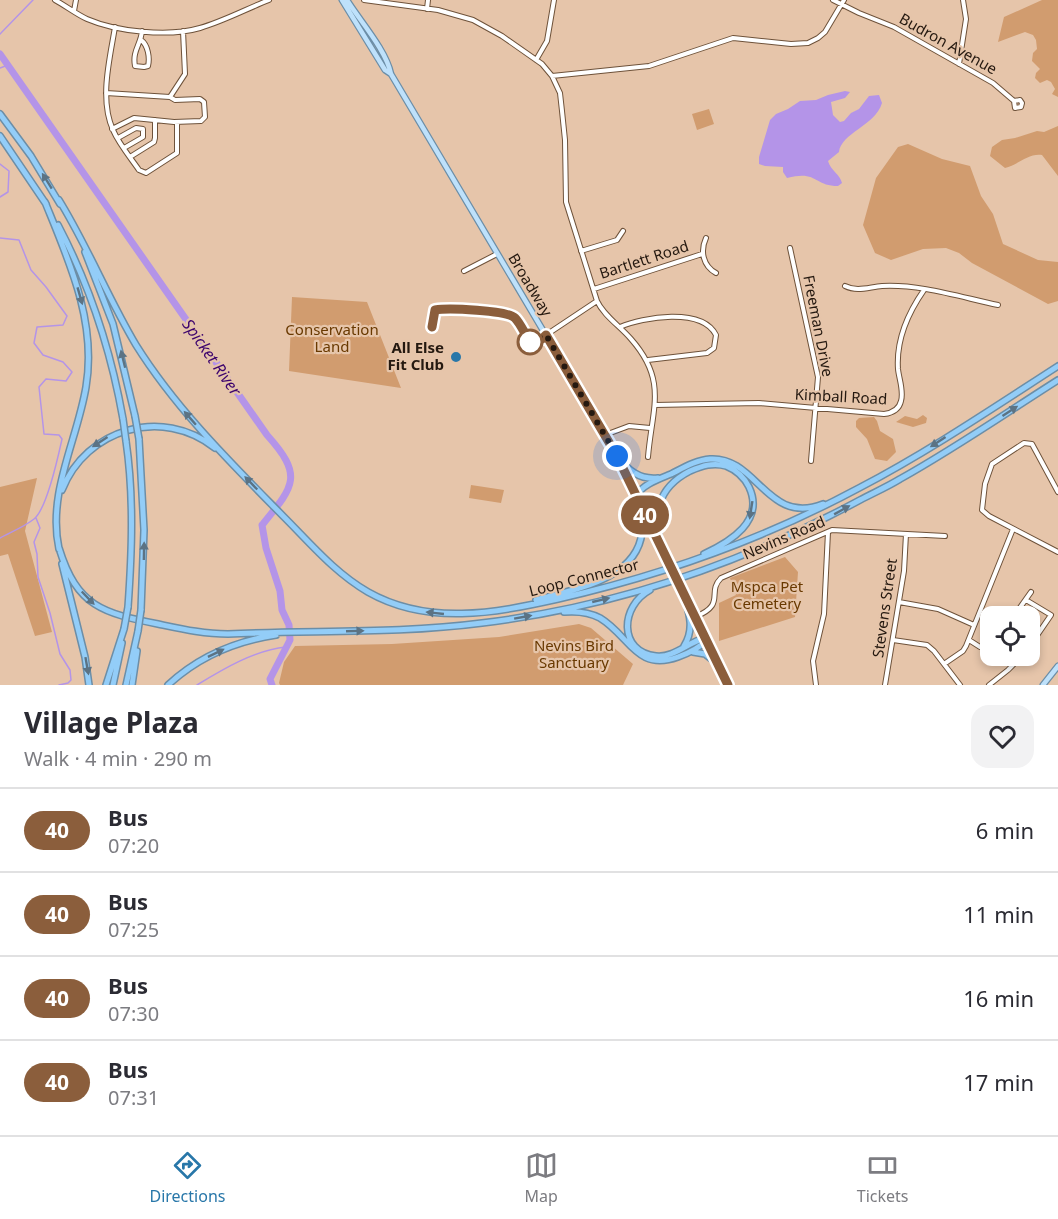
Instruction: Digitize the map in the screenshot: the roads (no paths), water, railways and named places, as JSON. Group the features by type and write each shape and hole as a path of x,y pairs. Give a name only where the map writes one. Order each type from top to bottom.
{"highway":[{"path":"0,114 31,156 75,227 142,354 185,412 230,461"},
{"path":"0,136 45,202 78,266 106,345 123,419 131,494 132,537 128,607 113,685"},
{"path":"59,200 84,251 109,312 124,365 139,438 144,530 141,610 132,685"},
{"path":"45,202 75,277 85,314 88,344 86,386 58,494 56,526 89,685"},
{"name":"Loop Connector","path":"230,461 340,573 375,596 399,606 429,613 461,614 498,610 604,588 732,547 781,527 862,487 930,448 1058,366"},
{"name":"Loop Connector","path":"285,633 447,627 500,621 626,595 686,576 809,527 899,480 1058,380"},
{"path":"57,507 66,481 82,457 102,441 129,429 154,426 180,430 205,441 230,461"},
{"path":"617,456 628,469 639,476 653,478 668,475"},
{"path":"498,610 592,583 624,567 635,553 641,536 642,524 636,496 646,486 704,460 723,460 738,467 773,499 799,508 819,505 862,487"},
{"path":"661,549 657,527 658,509 664,495 676,480 696,469 714,464 730,468 745,480 753,505 751,516 744,529 712,550 661,571"},
{"path":"59,548 67,569 83,593 96,606 111,614 208,633 285,633"},
{"path":"686,576 644,594 633,605 627,621 628,632 638,648 647,654 657,656 666,656 705,639"},
{"path":"683,647 690,632 691,621 685,599"},
{"path":"544,613 577,612 596,616 607,623 638,653 650,659 666,660 689,653 697,649 705,639"},
{"path":"106,685 124,629"},
{"path":"126,685 138,632"},
{"path":"168,685 196,663 226,648 252,639 285,633"},
{"path":"689,653 702,652 718,664"}],"main road":[{"path":"342,0 384,68 391,74"},
{"path":"347,0 384,58 391,74"},
{"name":"Broadway","path":"391,74 617,456 728,685"},
{"path":"1043,685 1058,666"}],"street":[{"path":"55,0 87,18 115,27 142,31 183,31 204,27 269,0"},
{"path":"74,11 76,0"},
{"path":"364,0 455,14 484,25 536,60 552,76 560,93 565,140 566,202 597,300 602,311 620,327 648,360 656,390 648,457"},
{"path":"427,9 428,0"},
{"path":"536,60 548,41 554,0"},
{"name":"Budron Avenue","path":"833,0 842,2 894,27 996,85 1014,101"},
{"path":"959,64 966,23 966,7 963,0"},
{"path":"552,76 649,66 733,38 808,44 825,32 842,2"},
{"path":"115,27 106,93 112,129 139,170 146,172 177,153 177,122"},
{"path":"141,40 145,44 149,61 148,66 144,68 135,66 134,62 137,43 141,40 142,31"},
{"path":"170,97 185,74 183,31"},
{"path":"106,93 170,97 175,100 200,99 204,102 205,117 201,121 177,122 134,117 112,129"},
{"path":"130,157 154,142 154,120"},
{"path":"118,138 136,128 143,129 142,137 124,148"},
{"path":"581,250 617,240 623,231"},
{"name":"Bartlett Road","path":"706,238 702,254 708,267 716,273"},
{"name":"Freeman Drive","path":"790,248 818,377 811,461"},
{"path":"464,271 497,254"},
{"name":"Bartlett Road","path":"594,289 702,254"},
{"path":"845,286 853,290 892,286 998,305"},
{"name":"Kimball Road","path":"655,405 759,403 884,414 897,410 902,397 898,368 900,342 909,316 924,290"},
{"path":"546,335 573,319 597,300"},
{"path":"620,327 645,320 688,317 703,322 715,331 717,339 714,348 707,353 648,360"},
{"path":"605,435 629,426 651,428"},
{"path":"1058,492 1030,443 1024,443 992,464 985,484 982,510 1058,552"},
{"path":"944,664 963,651 969,640 1013,529"},
{"name":"Nevins Road","path":"695,617 705,613 713,605 716,584 721,578 828,532 837,530 945,536"},
{"path":"816,685 813,661 824,614 828,532"},
{"name":"Stevens Street","path":"885,685 899,602 906,534"},
{"path":"1022,606 1031,592"},
{"path":"1026,600 1036,606"},
{"path":"899,602 938,609 974,625"},
{"path":"1040,608 1051,615 1040,631"},
{"path":"893,640 927,645 960,685"},
{"path":"969,640 980,646"},
{"path":"989,685 1012,666"}],"waterway":[{"path":"0,34 33,0"},
{"name":"Spicket River","path":"0,54 286,461 290,471 287,490 262,525 266,548 280,591 282,610 289,625 290,640 270,679 272,685"},
{"name":"Spicket River","path":"0,68 8,65"},
{"path":"0,164 9,171 8,192 0,197"},
{"path":"0,238 19,240 31,270 67,316 63,325 37,327 34,343 43,355 63,362 72,372 66,381 46,379 39,387 44,434 59,435 62,439 43,505 34,519 0,538"},
{"path":"36,518 40,528 34,542 38,577 60,654 70,670 71,680 59,685"},
{"path":"197,685 251,656 286,647"}],"place":[{"name":"All Else Fit Club","path":"456,357"}],"park label":[{"name":"Conservation Land","path":"332,338"},
{"name":"Mspca Pet Cemetery","path":"767,596"},
{"name":"Nevins Bird Sanctuary","path":"574,654"}]}
